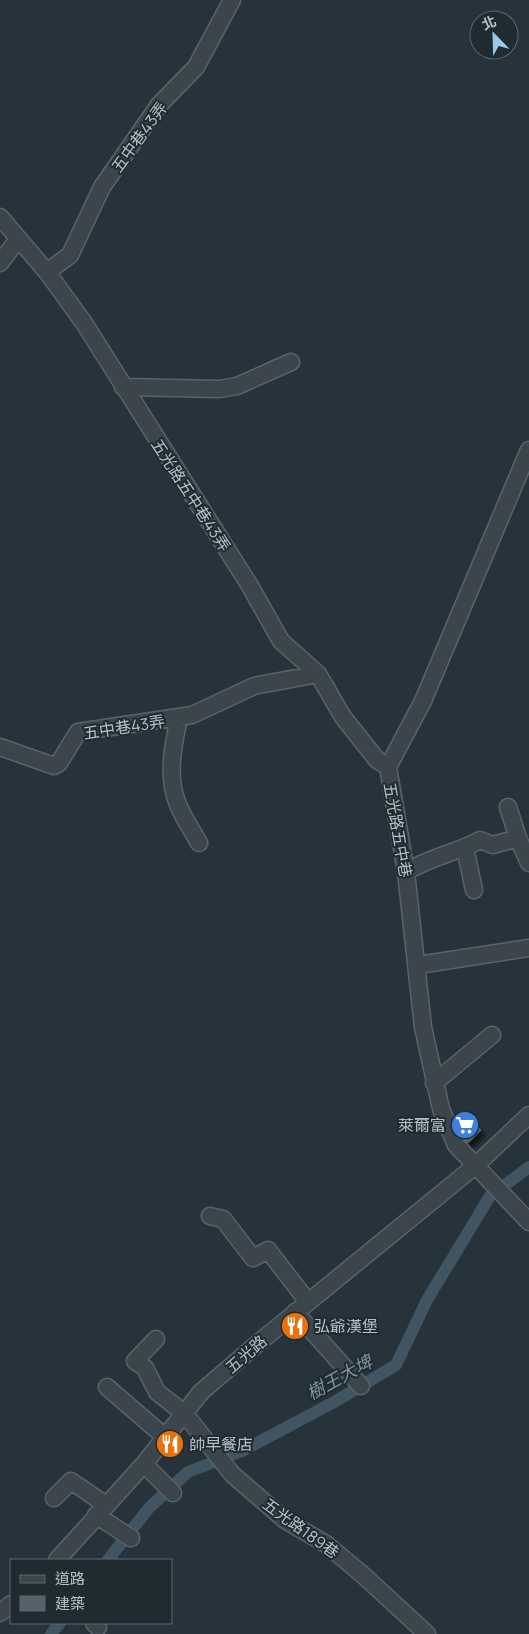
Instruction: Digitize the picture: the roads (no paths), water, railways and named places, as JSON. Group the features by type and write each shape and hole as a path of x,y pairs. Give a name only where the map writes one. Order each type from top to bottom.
{"street":[{"name":"五中巷43弄","path":"46,272 63,262 70,255 102,187 160,105 196,67 232,0"},
{"name":"五光路五中巷43弄","path":"0,217 46,272 84,323 250,586 281,641 318,674 343,717 377,760 388,767"},
{"path":"0,263 18,239"},
{"path":"123,387 220,389 237,386 291,362"},
{"name":"五光路五中巷","path":"529,450 423,701 388,767 406,872 418,965 423,1027 434,1083 442,1109 456,1145 529,1222"},
{"name":"五中巷43弄","path":"0,747 54,766 59,763 78,732 192,715 254,686 318,674"},
{"name":"五中巷43弄","path":"179,718 174,741 173,787 177,803 199,843"},
{"path":"508,807 518,838 529,863"},
{"path":"406,872 424,861 465,848 480,840 493,844 518,838"},
{"path":"465,848 474,890"},
{"path":"418,965 529,948"},
{"path":"434,1083 492,1035"},
{"name":"五光路","path":"58,1559 144,1464 201,1392 295,1312 475,1166 529,1115"},
{"path":"210,1216 223,1219 253,1258 268,1250 308,1302"},
{"path":"295,1312 361,1386"},
{"name":"五光路189巷","path":"156,1339 135,1361 145,1368 157,1392 185,1414 232,1474 285,1520 326,1544 427,1634"},
{"path":"107,1387 166,1438"},
{"path":"144,1464 173,1493"},
{"path":"54,1498 72,1481 131,1538"},
{"path":"0,1613 10,1605"}],"waterway":[{"name":"樹王大埤","path":"109,1559 149,1508 188,1472 242,1451 336,1401 396,1365 427,1300 490,1196 529,1167"},
{"name":"樹王大埤","path":"51,1634 59,1624"}],"place":[{"name":"萊爾富","path":"465,1125"},
{"name":"弘爺漢堡","path":"295,1326"},
{"name":"帥早餐店","path":"170,1444"}]}
